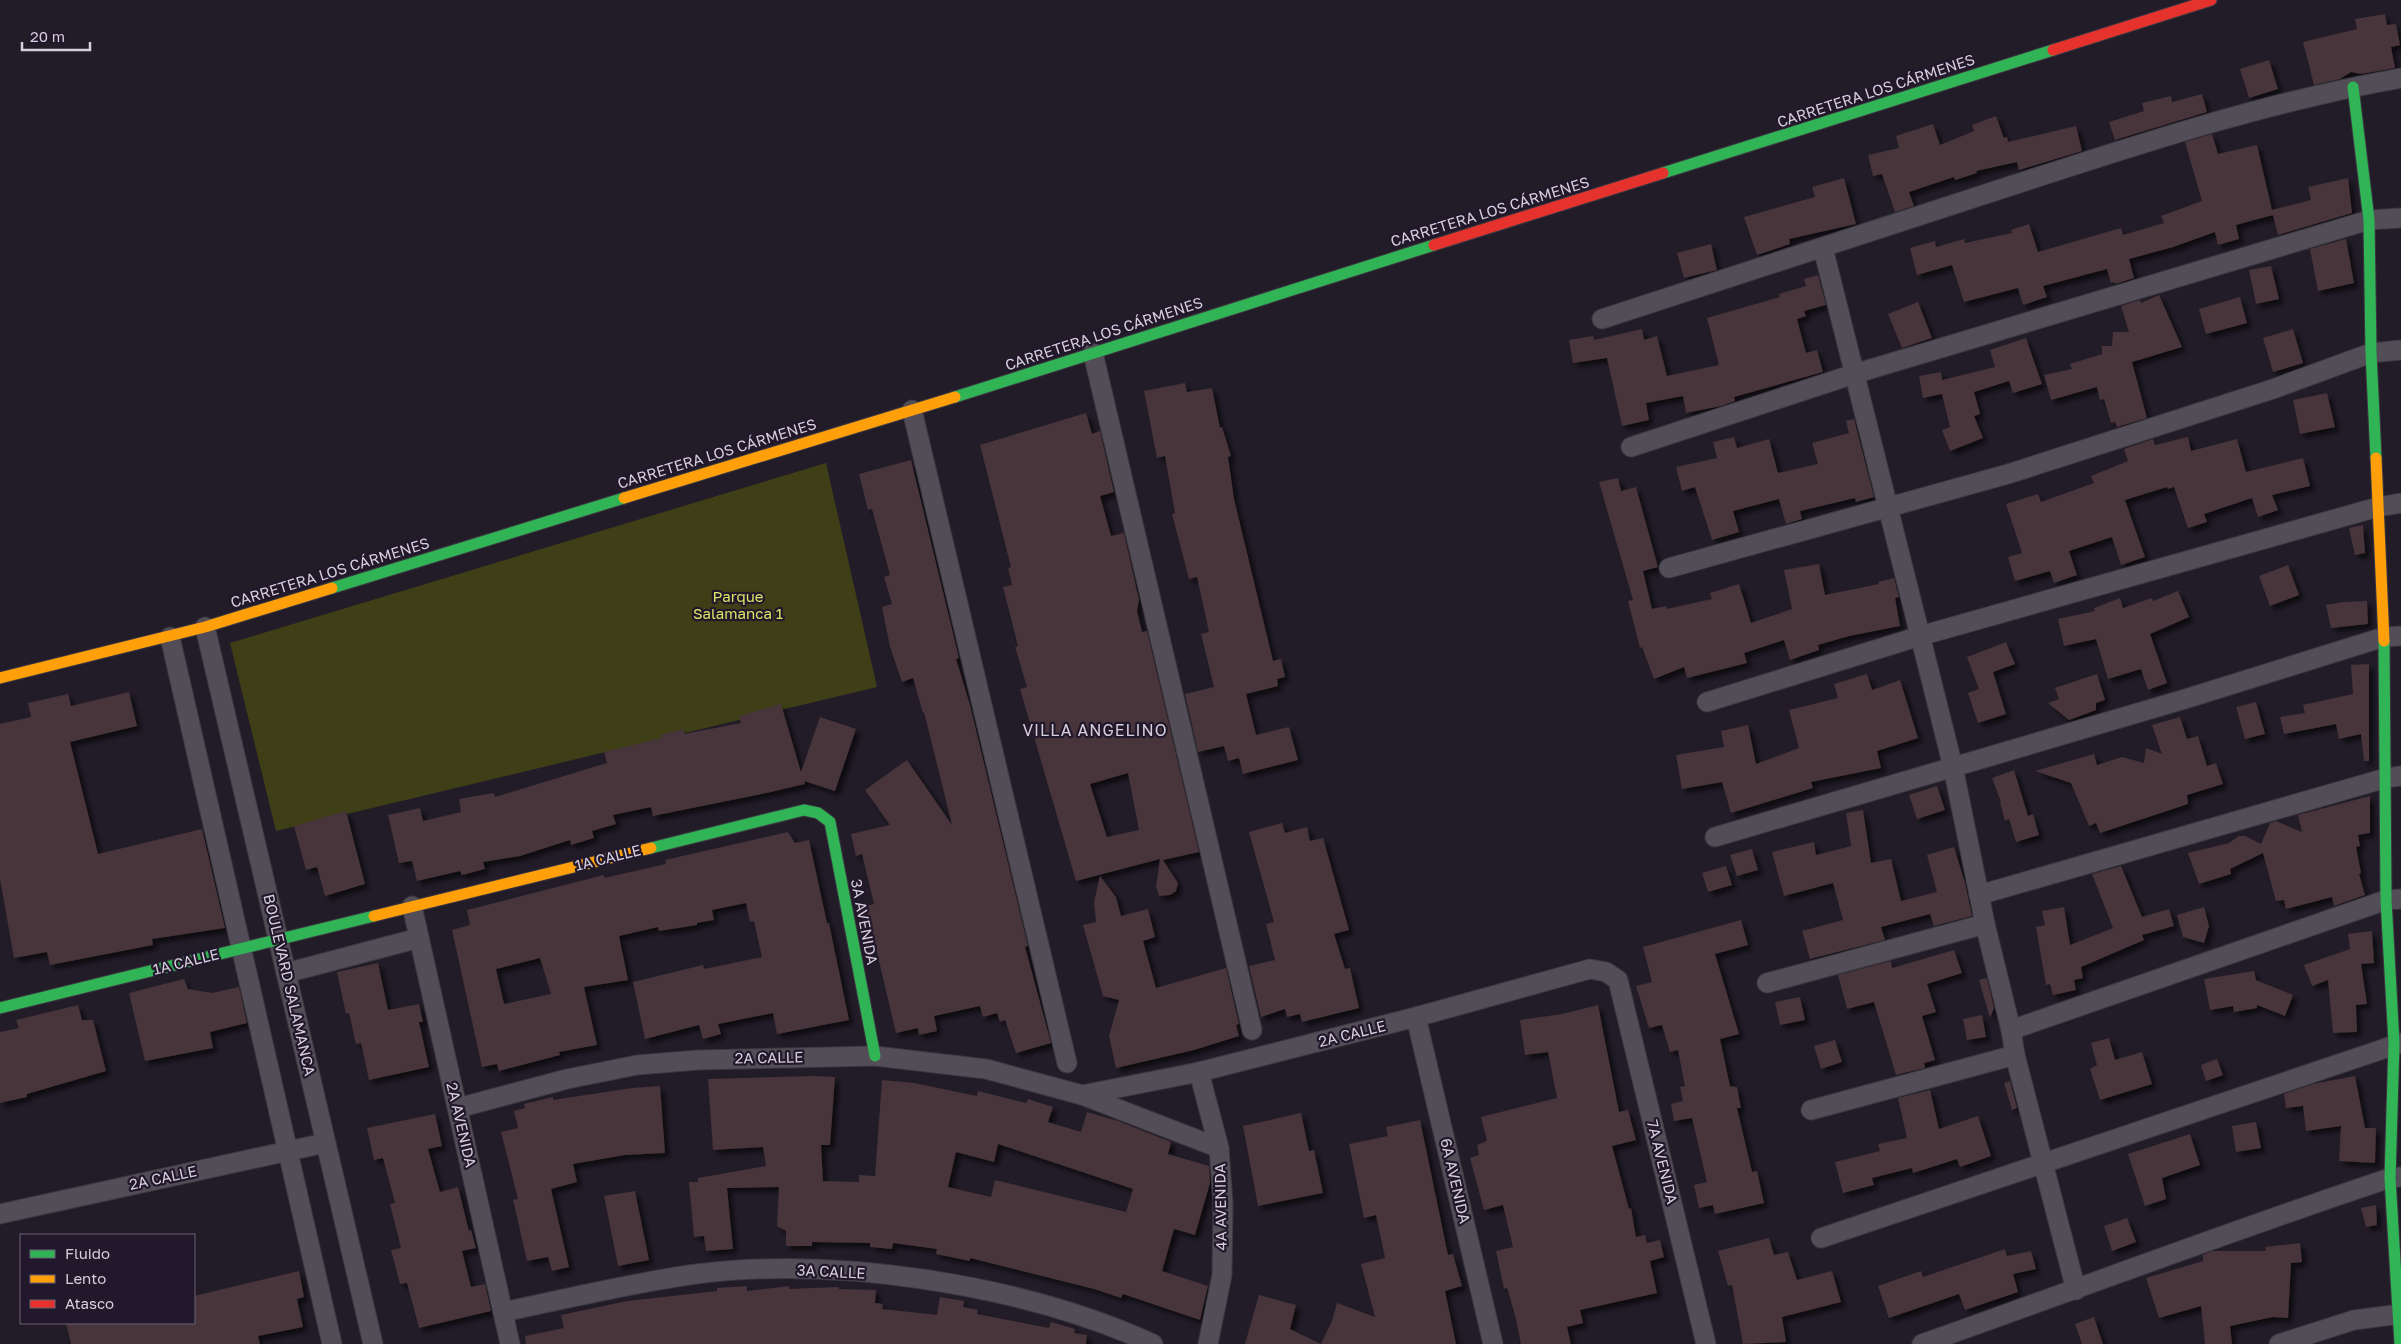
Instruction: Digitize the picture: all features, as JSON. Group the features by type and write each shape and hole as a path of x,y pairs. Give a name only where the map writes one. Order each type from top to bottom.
{"street":[{"name":"CARRETERA LOS CÁRMENES","path":"0,678 205,627 912,410 2211,0"},
{"path":"1602,319 2238,115 2353,87 2401,78"},
{"path":"2353,87 2369,220 2371,354 2378,507 2393,637 2394,900 2398,1043 2396,1177 2400,1344"},
{"path":"1631,447 1854,374 2369,220 2401,218"},
{"path":"1823,248 1953,767 1985,924 2011,1030 2015,1055 2076,1290"},
{"path":"1669,568 2008,474 2272,389 2371,354 2401,350"},
{"path":"1093,353 1252,1030"},
{"path":"912,410 1067,1062"},
{"path":"1707,702 1920,636 2378,507 2401,503"},
{"name":"BOULEVARD SALAMANCA","path":"205,627 326,1143 369,1343"},
{"path":"170,637 332,1344"},
{"path":"1715,837 2393,637"},
{"path":"1979,896 2394,777"},
{"name":"1A CALLE","path":"0,1008 241,947 804,810"},
{"name":"3A AVENIDA","path":"804,810 818,813 830,822 875,1056"},
{"path":"2011,1030 2394,900"},
{"name":"2A AVENIDA","path":"412,906 510,1344"},
{"path":"1767,983 1985,924"},
{"path":"286,974 418,938"},
{"name":"2A CALLE","path":"1082,1095 1200,1072 1416,1017 1590,969 1606,972 1618,980"},
{"name":"7A AVENIDA","path":"1618,980 1706,1344"},
{"name":"6A AVENIDA","path":"1416,1017 1493,1344"},
{"path":"1821,1238 2398,1043"},
{"path":"1811,1110 2015,1055"},
{"name":"2A CALLE","path":"458,1108 567,1079 637,1065 698,1060 875,1056 986,1070 1082,1095 1219,1148"},
{"name":"4A AVENIDA","path":"1200,1072 1219,1148 1223,1204 1222,1275 1208,1344"},
{"name":"2A CALLE","path":"0,1214 326,1143"},
{"path":"1922,1344 2076,1290 2247,1225 2396,1177"},
{"name":"3A CALLE","path":"503,1312 620,1287 691,1275 775,1268 927,1279 1026,1300 1122,1330 1153,1344"},
{"path":"2279,1344 2354,1320 2400,1314"}],"green space":[{"name":"Parque Salamanca 1","path":"826,463 877,687 276,831 230,643"}],"building":[{"path":"2385,14 2387,25 2396,24 2400,45 2391,47 2395,68 2361,74 2351,72 2340,79 2314,85 2303,42 2357,29 2355,19"},
{"path":"2269,60 2278,89 2249,98 2240,69"},
{"path":"2202,94 2207,112 2115,140 2109,122 2144,111 2142,103 2171,96 2172,102"},
{"path":"1996,116 2004,138 2007,137 2008,142 2076,126 2082,151 2019,170 2017,162 1976,171 1977,173 1955,180 1954,177 1909,192 1914,206 1895,212 1882,174 1873,176 1868,155 1899,148 1896,136 1933,124 1940,145 1974,131 1972,125"},
{"path":"2212,134 2218,154 2257,145 2272,210 2311,200 2308,187 2348,178 2352,213 2278,235 2273,215 2236,225 2239,239 2218,245 2215,232 2173,247 2129,259 2134,278 2115,284 2115,282 2111,283 2107,269 2043,286 2047,297 2023,305 2018,288 1964,302 1952,265 1917,275 1910,248 1935,241 1936,247 1964,239 1965,243 2012,233 2011,230 2029,224 2038,252 2121,228 2123,235 2164,223 2161,216 2202,201 2185,142"},
{"path":"1844,178 1856,224 1789,239 1790,244 1757,255 1744,217 1815,197 1812,187"},
{"path":"2346,239 2354,283 2318,291 2310,249"},
{"path":"1711,244 1717,270 1684,278 1677,253"},
{"path":"2271,266 2279,299 2256,304 2249,270"},
{"path":"1818,275 1826,305 1804,311 1806,316 1797,319 1806,353 1817,350 1823,372 1734,397 1735,401 1721,406 1686,413 1683,396 1646,403 1649,420 1622,426 1607,358 1573,363 1569,340 1593,336 1594,340 1642,329 1644,340 1657,336 1667,376 1719,365 1707,318 1780,297 1779,294 1806,286 1804,279"},
{"path":"2159,295 2182,347 2132,362 2147,418 2117,427 2115,422 2111,423 2104,399 2100,400 2097,387 2051,400 2044,375 2072,369 2070,364 2102,354 2102,346 2112,346 2113,332 2129,332 2121,306 2140,300 2141,303"},
{"path":"2240,297 2247,323 2206,334 2199,309"},
{"path":"1918,302 1932,338 1902,348 1888,314"},
{"path":"2293,329 2303,363 2273,372 2263,338"},
{"path":"2026,338 2042,384 2013,393 2009,381 1974,392 1980,414 1974,416 1983,438 1950,451 1942,430 1950,427 1942,394 1923,398 1919,376 1941,372 1942,380 1995,367 1990,350"},
{"path":"1185,383 1187,392 1212,388 1220,428 1222,427 1231,456 1228,457 1234,499 1273,661 1281,659 1285,677 1277,679 1278,686 1246,694 1256,735 1289,727 1298,760 1243,774 1239,758 1228,761 1224,746 1198,752 1185,694 1214,687 1201,634 1209,632 1197,577 1189,579 1172,514 1175,513 1165,456 1157,458 1144,391"},
{"path":"2327,393 2335,427 2300,434 2293,400"},
{"path":"1086,413 1092,434 1100,431 1114,492 1100,496 1111,536 1124,533 1139,600 1137,611 1142,632 1147,631 1199,852 1163,860 1178,883 1176,891 1170,895 1159,896 1156,887 1160,859 1076,881 1020,689 1027,687 1015,647 1018,646 1003,587 1012,585 1008,568 1011,567 980,445","holes":["1128,773 1139,830 1107,837 1090,784"]},
{"path":"1854,419 1874,497 1856,502 1855,498 1800,511 1802,519 1786,524 1779,499 1733,511 1739,532 1712,540 1695,487 1682,491 1676,467 1717,458 1713,442 1734,437 1737,448 1769,439 1778,473 1818,464 1812,443 1849,433 1846,421"},
{"path":"2188,437 2191,451 2237,439 2246,472 2303,458 2310,486 2272,495 2278,510 2258,517 2252,498 2204,514 2207,522 2188,528 2174,487 2168,489 2167,487 2125,500 2145,557 2121,565 2112,537 2069,551 2077,575 2054,583 2050,571 2015,581 2008,557 2022,553 2006,504 2038,494 2041,502 2094,483 2091,476 2128,461 2124,449 2153,439 2155,445"},
{"path":"911,460 959,658 956,659 970,705 1028,946 1025,947 1051,1043 1016,1053 1005,1020 1000,1022 997,1013 983,1017 980,1006 934,1016 937,1031 919,1035 918,1028 896,1033 866,906 874,904 862,854 856,856 851,834 890,825 865,790 907,760 952,825 924,712 913,678 902,682 890,647 882,607 892,604 884,577 890,575 872,509 868,510 859,474"},
{"path":"1618,478 1621,491 1636,487 1658,567 1643,571 1652,609 1666,606 1667,609 1712,599 1710,593 1739,584 1751,623 1792,609 1784,570 1819,564 1825,595 1879,584 1878,582 1894,578 1899,597 1895,598 1900,626 1849,636 1818,645 1819,650 1790,660 1784,640 1744,653 1747,663 1687,678 1684,667 1654,679 1642,647 1640,648 1628,601 1633,600 1599,482"},
{"path":"2363,525 2365,553 2355,555 2349,528"},
{"path":"2288,565 2299,595 2270,606 2259,576"},
{"path":"2178,591 2189,617 2150,634 2167,683 2148,690 2141,669 2108,679 2096,639 2064,646 2058,619 2095,611 2094,608 2120,598 2123,608 2152,598 2153,601"},
{"path":"2367,601 2368,624 2331,628 2326,605"},
{"path":"2006,642 2015,664 1993,672 2006,714 1978,723 1968,693 1979,689 1967,657"},
{"path":"2369,664 2369,761 2364,761 2361,734 2339,739 2336,724 2284,734 2280,717 2305,713 2303,705 2353,694 2351,665"},
{"path":"1867,674 1872,690 1900,680 1918,738 1877,751 1881,768 1811,782 1813,788 1731,813 1722,782 1682,789 1676,755 1724,747 1721,731 1748,725 1756,764 1799,748 1789,710 1838,698 1834,684"},
{"path":"2097,674 2105,700 2096,703 2096,710 2069,720 2048,703 2059,699 2055,688"},
{"path":"129,692 137,726 70,742 98,854 202,829 225,928 152,939 153,945 50,965 47,952 14,958 0,879 0,724 31,717 28,703 68,694 71,706"},
{"path":"2256,702 2265,734 2245,739 2236,707"},
{"path":"781,704 801,772 820,717 856,729 835,791 804,781 805,784 771,792 653,816 651,807 613,815 616,824 592,831 594,838 571,845 570,840 520,856 483,862 485,869 462,875 460,871 417,881 412,861 399,863 388,815 420,808 423,821 461,812 459,799 494,793 495,797 607,763 604,752 662,738 661,735 683,729 684,734 741,723 739,716"},
{"path":"2180,717 2187,739 2198,736 2207,766 2216,763 2223,784 2187,795 2188,804 2100,833 2096,823 2089,826 2071,783 2035,771 2094,754 2097,765 2122,757 2144,763 2146,748 2162,754 2152,725"},
{"path":"2014,770 2028,816 2033,814 2039,835 2016,842 2009,819 2005,821 2001,802 1992,778"},
{"path":"1937,786 1945,810 1917,819 1909,795"},
{"path":"2370,796 2370,833 2358,835 2360,846 2356,847 2361,873 2359,874 2365,895 2334,906 2332,897 2286,909 2284,900 2276,901 2263,853 2230,869 2231,874 2199,884 2188,853 2229,843 2239,836 2245,836 2261,844 2270,823 2276,821 2302,832 2298,815"},
{"path":"1863,810 1871,863 1891,859 1901,901 1937,892 1927,855 1954,847 1965,883 1972,916 1934,926 1930,914 1881,927 1885,940 1810,959 1802,931 1843,920 1833,883 1784,896 1772,852 1814,842 1816,855 1851,846 1846,813"},
{"path":"346,811 365,884 325,896 317,867 306,870 294,826"},
{"path":"1282,823 1285,833 1307,827 1310,841 1323,838 1349,930 1334,934 1345,969 1350,968 1359,1008 1302,1022 1300,1014 1287,1017 1285,1009 1261,1017 1249,966 1275,960 1266,924 1274,922 1249,832"},
{"path":"788,832 795,843 809,840 827,923 829,923 849,1020 777,1034 773,1013 718,1024 721,1034 703,1039 699,1025 645,1039 633,982 703,965 704,969 762,957 754,921 750,922 746,903 712,910 714,920 697,923 697,925 659,931 658,927 619,936 628,980 584,987 597,1045 559,1052 560,1055 499,1071 497,1064 482,1067 452,930 470,925 467,910 604,875 604,878 666,864 665,860","holes":["540,958 551,994 504,1004 496,969"]},
{"path":"1752,849 1758,870 1737,876 1730,855"},
{"path":"1726,866 1732,885 1708,892 1702,873"},
{"path":"2121,866 2142,917 2169,909 2174,926 2142,935 2144,940 2081,967 2083,978 2074,980 2076,990 2053,995 2050,984 2046,985 2036,927 2045,925 2042,911 2064,907 2070,945 2113,928 2092,874"},
{"path":"1100,876 1116,897 1121,916 1148,909 1155,937 1143,941 1156,988 1226,968 1239,1024 1236,1025 1239,1036 1194,1050 1116,1068 1109,1036 1119,1000 1103,996 1083,925 1096,922 1094,902"},
{"path":"2204,907 2209,926 2204,943 2183,937 2177,915"},
{"path":"1741,920 1748,945 1715,954 1739,1034 1720,1039 1730,1086 1737,1087 1741,1108 1737,1108 1752,1172 1757,1171 1764,1203 1715,1214 1713,1205 1699,1208 1694,1185 1707,1182 1692,1118 1674,1121 1671,1104 1683,1101 1680,1087 1685,1086 1678,1050 1670,1052 1662,1025 1649,1028 1636,986 1652,982 1643,947"},
{"path":"2372,931 2374,963 2361,964 2367,1004 2356,1005 2357,1032 2333,1033 2328,980 2312,986 2304,965 2350,949 2348,934"},
{"path":"1954,950 1962,973 1927,984 1936,1012 1922,1016 1935,1060 1924,1063 1925,1068 1896,1075 1874,1002 1847,1009 1838,975 1891,961 1892,968"},
{"path":"378,963 388,1010 419,1004 423,1022 419,1022 429,1067 369,1080 361,1043 356,1044 349,1013 346,1014 337,972"},
{"path":"2254,971 2256,980 2293,995 2285,1016 2257,1005 2257,1008 2234,1012 2233,1006 2210,1010 2204,979"},
{"path":"1987,978 1994,1008 1990,1018 1979,980"},
{"path":"184,979 188,989 212,993 239,987 247,1023 210,1032 213,1048 145,1061 129,993"},
{"path":"1800,997 1805,1020 1780,1025 1775,1002"},
{"path":"78,1005 82,1020 93,1020 106,1071 27,1094 27,1097 0,1103 0,1032 19,1028 16,1020"},
{"path":"1598,1005 1619,1112 1628,1110 1636,1140 1612,1146 1629,1209 1631,1208 1636,1237 1645,1235 1647,1243 1660,1240 1664,1257 1650,1261 1657,1293 1580,1310 1583,1323 1567,1327 1571,1344 1521,1344 1507,1288 1504,1289 1496,1251 1513,1247 1503,1205 1484,1210 1470,1158 1479,1155 1477,1145 1487,1141 1481,1117 1557,1098 1548,1052 1525,1055 1520,1020 1562,1014"},
{"path":"1982,1015 1986,1037 1967,1040 1963,1019"},
{"path":"2109,1038 2115,1060 2142,1052 2152,1084 2100,1100 2090,1069 2097,1065 2091,1043"},
{"path":"1835,1040 1842,1062 1821,1069 1814,1046"},
{"path":"2217,1059 2223,1075 2206,1081 2201,1065"},
{"path":"2355,1076 2365,1128 2376,1128 2375,1163 2339,1161 2341,1126 2306,1131 2303,1106 2286,1108 2284,1094 2313,1084"},
{"path":"835,1077 830,1145 821,1145 823,1181 859,1182 859,1175 875,1176 882,1080 914,1083 977,1096 978,1091 1026,1103 1028,1099 1053,1107 1048,1122 1081,1132 1087,1112 1118,1121 1171,1142 1168,1154 1209,1166 1210,1183 1195,1235 1174,1229 1162,1271 1208,1286 1200,1320 1123,1294 1121,1298 1094,1289 970,1258 970,1261 936,1254 937,1249 893,1243 892,1249 870,1247 870,1243 812,1242 812,1246 786,1246 786,1231 777,1226 779,1187 727,1188 733,1249 706,1251 704,1236 694,1237 689,1182 698,1182 698,1178 766,1166 763,1147 713,1150 708,1079","holes":["998,1144 1133,1189 1126,1212 995,1180 991,1197 948,1187 956,1152 994,1162"]},
{"path":"2010,1081 2017,1108 2012,1110 2004,1083"},
{"path":"660,1086 665,1153 625,1155 573,1164 577,1182 551,1189 569,1267 552,1271 548,1257 527,1261 513,1200 518,1199 501,1132 518,1128 514,1111 525,1108 524,1104 553,1097 553,1100 632,1088"},
{"path":"1930,1090 1939,1129 1978,1116 1991,1156 1960,1167 1957,1159 1913,1173 1912,1168 1872,1178 1874,1185 1843,1193 1835,1162 1880,1151 1878,1144 1907,1138 1898,1098"},
{"path":"1301,1113 1309,1151 1314,1150 1323,1193 1258,1206 1243,1126"},
{"path":"435,1114 442,1146 428,1149 440,1192 458,1187 469,1231 471,1230 476,1248 462,1251 471,1287 485,1284 491,1311 419,1328 407,1283 400,1284 391,1250 401,1248 390,1204 395,1203 383,1158 374,1160 367,1128"},
{"path":"1420,1120 1448,1255 1453,1254 1462,1286 1445,1291 1456,1344 1321,1344 1332,1321 1337,1303 1375,1317 1361,1264 1385,1258 1376,1215 1364,1218 1349,1144 1388,1136 1386,1127"},
{"path":"2256,1122 2261,1148 2236,1152 2232,1126"},
{"path":"2190,1134 2200,1165 2162,1178 2166,1199 2145,1206 2128,1154"},
{"path":"635,1191 649,1260 618,1266 604,1196"},
{"path":"2376,1205 2377,1225 2366,1227 2361,1208"},
{"path":"2127,1218 2136,1242 2112,1251 2104,1226"},
{"path":"1769,1238 1774,1255 1788,1252 1797,1280 1832,1271 1841,1302 1782,1317 1786,1342 1743,1344 1732,1285 1728,1286 1718,1251"},
{"path":"2300,1243 2302,1262 2291,1263 2288,1318 2273,1317 2230,1326 2232,1344 2205,1344 2201,1306 2159,1318 2146,1278 2203,1261 2203,1255 2212,1251 2266,1251 2265,1247"},
{"path":"2005,1249 2007,1256 2031,1251 2036,1269 2013,1274 2018,1292 1965,1310 1959,1294 1889,1318 1878,1286 1921,1271 1923,1277"},
{"path":"299,1271 304,1297 297,1299 303,1327 258,1336 260,1344 71,1344 66,1324 195,1324 195,1296"},
{"path":"747,1286 747,1291 789,1286 789,1289 839,1287 839,1289 876,1290 875,1303 883,1304 882,1309 937,1315 940,1297 964,1301 963,1307 978,1310 977,1314 1049,1328 1051,1322 1075,1329 1074,1333 1087,1335 1086,1344 526,1344 525,1336 564,1328 561,1315 627,1301 717,1291 717,1288"},
{"path":"1259,1295 1296,1305 1290,1329 1321,1344 1245,1344"},
{"path":"2094,1317 2103,1344 2082,1344 2075,1324"}],"traffic: fast":[{"path":"1663,173 2053,50"},
{"path":"2353,87 2369,220 2371,353 2376,458"},
{"path":"955,397 1434,245"},
{"path":"332,588 624,498"},
{"path":"2384,641 2386,900 2394,1043 2390,1178 2400,1344"},
{"path":"651,848 804,810 818,813 830,822 875,1056"},
{"path":"0,1008 374,916"}],"traffic: slow":[{"path":"624,498 955,397"},
{"path":"2376,458 2384,641"},
{"path":"0,678 205,627 332,588"},
{"path":"374,916 651,848"}],"traffic: jam":[{"path":"2053,50 2211,0"},
{"path":"1434,245 1663,173"}],"district":[{"name":"VILLA ANGELINO","path":"1095,730"}]}
